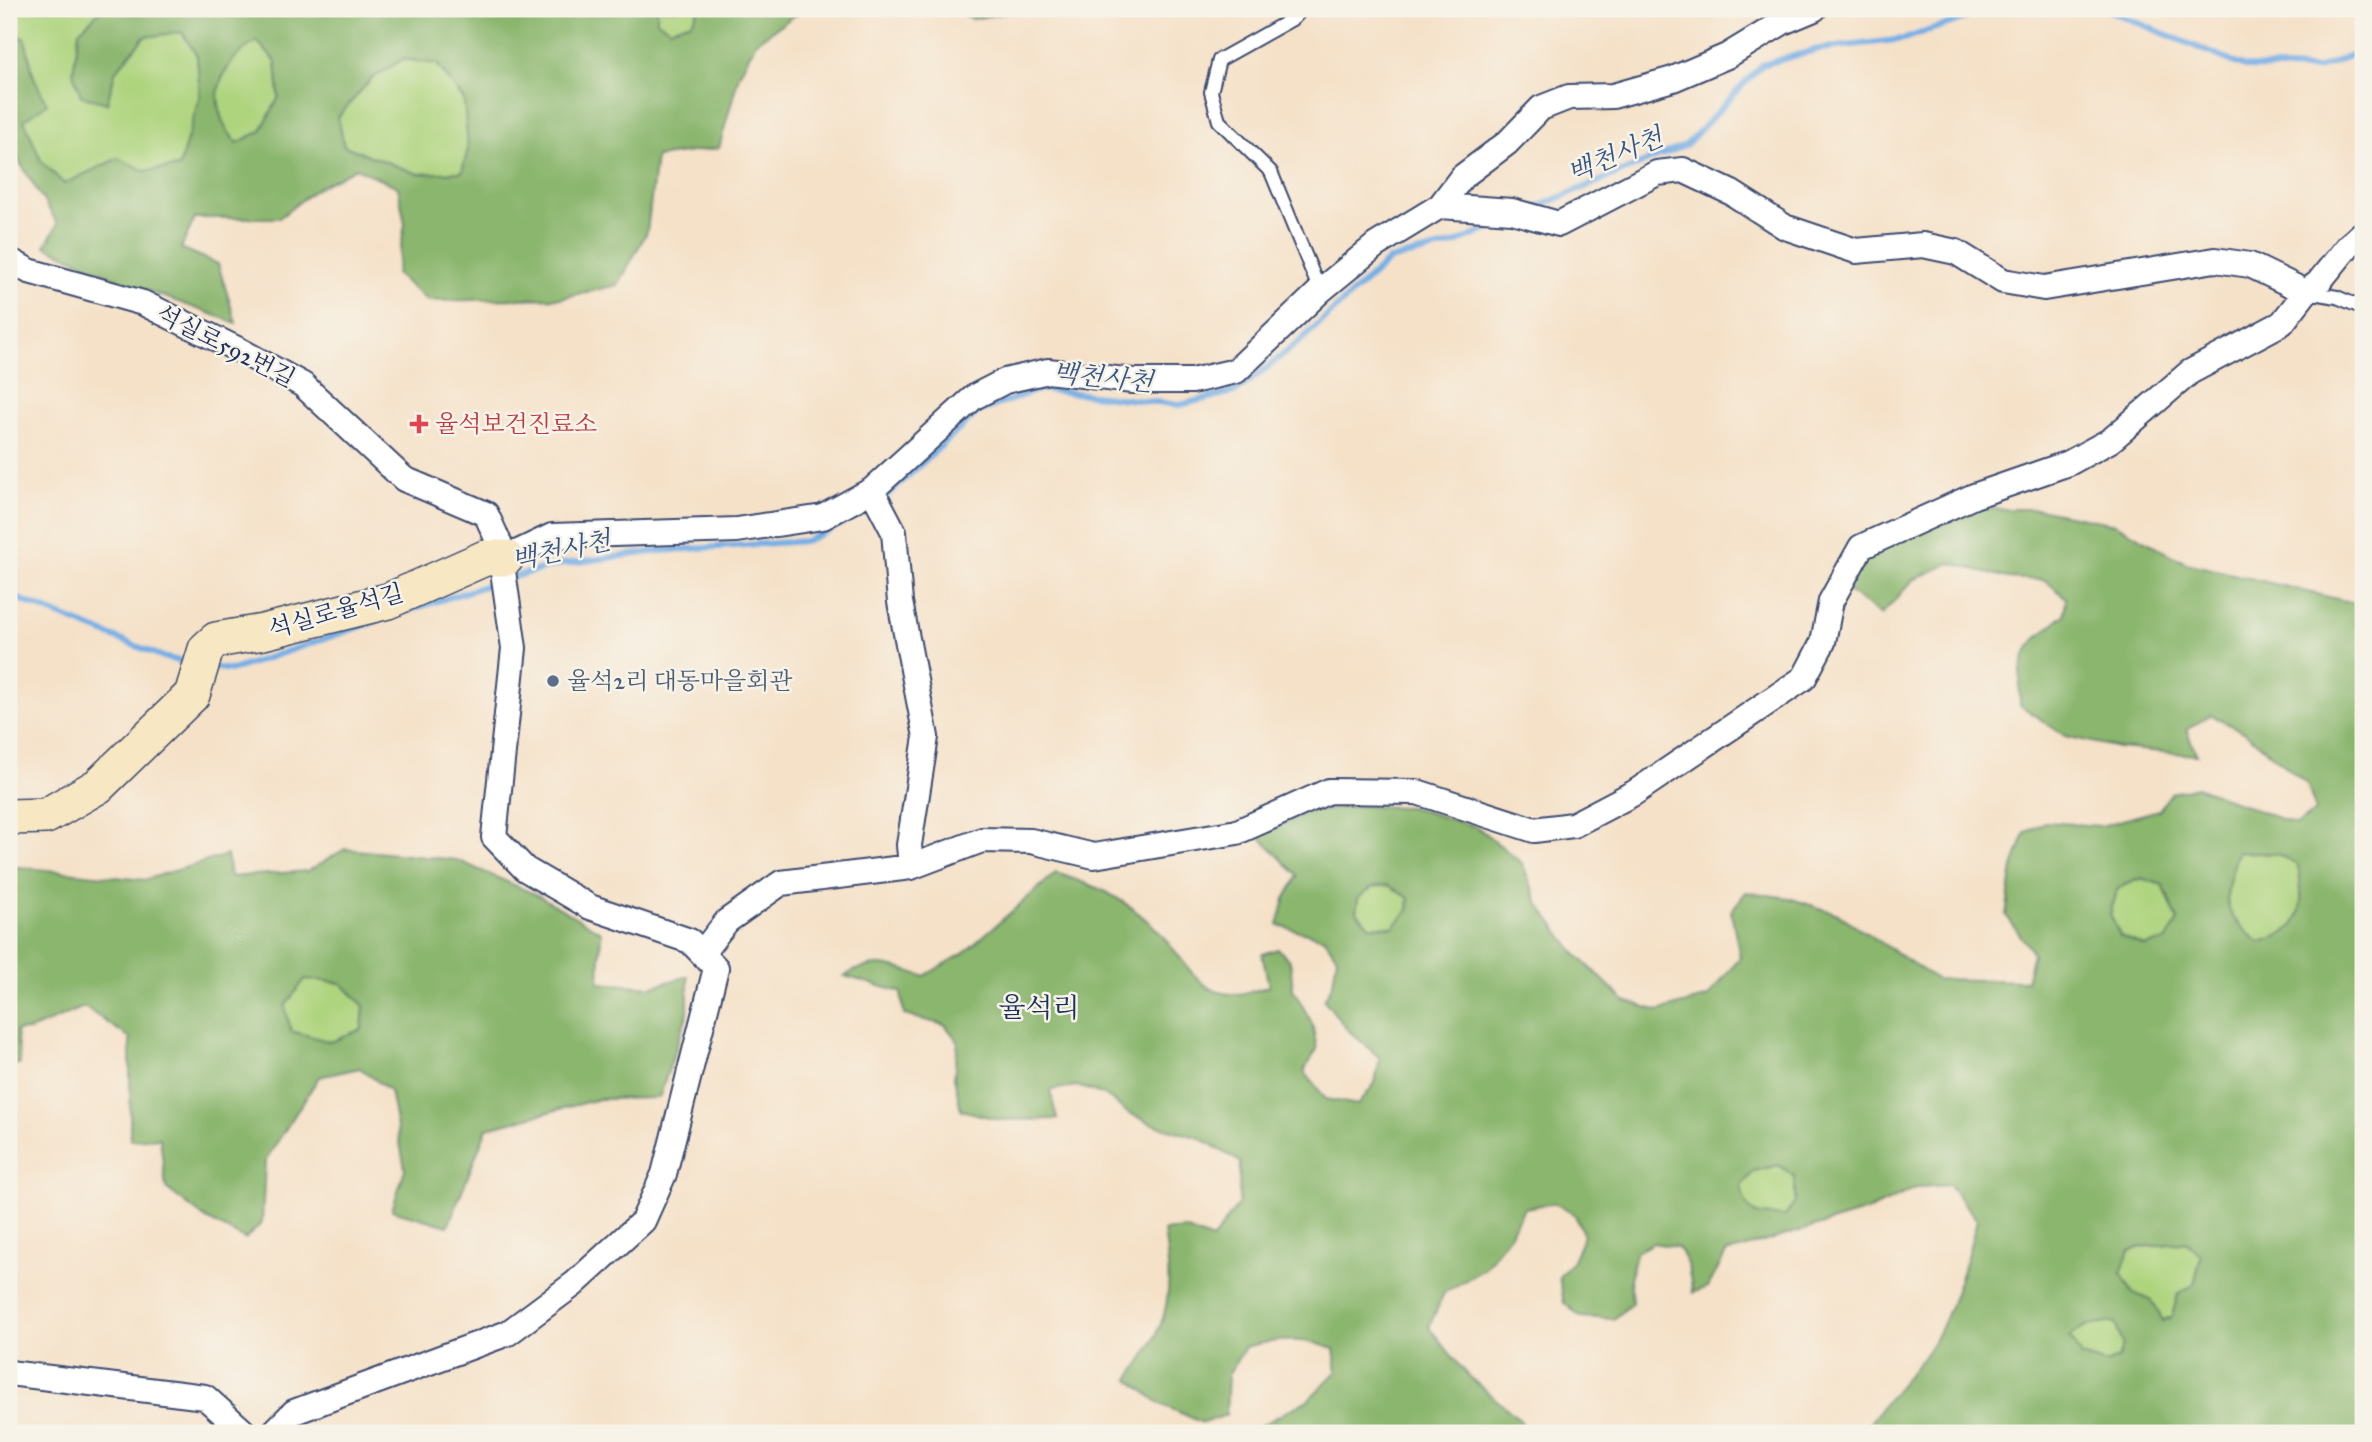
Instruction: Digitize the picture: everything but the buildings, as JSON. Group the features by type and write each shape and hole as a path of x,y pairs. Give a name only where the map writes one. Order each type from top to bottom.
{"street":[{"path":"505,575 552,536 737,530 823,517 878,500 974,397 1005,381 1048,371 1133,381 1192,381 1236,371 1320,291 1376,245 1440,206 1462,177 1507,143 1541,108 1569,97 1612,96 1673,79 1727,56 1783,22 1814,9"},
{"path":"1440,206 1512,211 1559,225 1657,173 1683,170 1732,193 1785,227 1856,251 1923,245 1956,252 2003,281 2044,288 2216,260 2250,265 2306,292"},
{"path":"273,1433 294,1412 508,1333 574,1284 643,1221 664,1174 716,968 702,953 727,921 781,883 911,867 982,840 1031,841 1094,856 1237,832 1329,792 1417,792 1534,830 1573,825 1634,793 1804,678 1823,642 1831,601 1861,547 1974,496 2069,463 2110,440 2190,372 2282,323 2306,292 2318,284 2348,246 2363,233"},
{"name":"석실로592번길","path":"9,260 29,271 143,303 241,351 303,385 404,479 486,514 505,575 514,648 494,837 525,869 590,907 690,941 702,953"},
{"path":"878,500 894,532 900,602 926,737 909,845 911,867"},
{"name":"석실로율석길","path":"9,817 46,816 98,786 192,695 206,649 216,640 262,632 388,601 485,558 505,575"},
{"path":"9,1373 205,1397 245,1433"}],"lane":[{"path":"1302,9 1294,18 1219,60 1211,92 1219,121 1271,172 1320,291"},
{"path":"2306,292 2337,297 2363,308"}],"green space":[{"path":"9,9 102,9 79,32 107,103 115,72 144,37 182,32 197,56 200,96 179,167 145,171 118,158 64,184 41,161 24,120 46,104 34,78 25,40 9,32"},
{"path":"102,9 657,9 657,21 670,29 692,22 699,9 804,9 756,42 739,75 719,148 656,157 647,232 618,285 561,298 428,301 396,274 405,224 398,187 356,168 317,188 279,218 195,218 181,248 218,264 236,323 126,283 45,246 58,224 9,145 9,32 25,39 34,78 47,104 24,120 41,161 64,184 118,158 145,171 179,167 200,96 197,56 182,32 144,37 115,72 107,103 81,96 73,73 79,31","holes":["257,41 276,62 279,97 261,131 237,143 220,115 219,87 232,62","403,59 437,64 464,100 468,149 462,172 418,174 344,146 338,117 371,79"]},
{"path":"657,9 699,9 692,22 670,29 657,21"},
{"path":"954,9 1026,9 972,19"},
{"path":"257,40 276,62 279,97 261,131 237,144 222,126 217,88 236,53"},
{"path":"403,59 437,64 464,100 468,149 462,172 418,174 344,146 338,117 371,79"},
{"path":"1976,509 2038,509 2115,524 2186,563 2358,604 2363,611 2363,1433 1863,1433 1927,1352 1956,1289 1977,1220 1949,1185 1918,1187 1867,1211 1726,1253 1708,1287 1693,1293 1688,1266 1678,1247 1653,1243 1636,1252 1630,1279 1632,1303 1614,1319 1581,1317 1564,1303 1559,1277 1572,1262 1584,1236 1575,1215 1554,1203 1524,1208 1509,1236 1484,1269 1444,1293 1429,1327 1467,1375 1518,1418 1529,1433 1247,1433 1308,1400 1337,1371 1334,1349 1312,1342 1279,1341 1245,1347 1228,1375 1226,1415 1203,1423 1160,1404 1129,1379 1153,1342 1165,1310 1168,1274 1164,1231 1185,1229 1212,1240 1239,1203 1240,1162 1200,1138 1158,1126 1128,1113 1105,1095 1077,1086 1050,1090 1057,1119 1000,1120 961,1110 954,1077 958,1041 945,1025 904,1015 901,992 844,976 865,967 884,965 924,976 964,953 1056,873 1095,887 1127,904 1150,923 1198,979 1211,989 1226,994 1245,993 1269,986 1262,954 1278,949 1290,961 1293,989 1312,1023 1317,1049 1304,1071 1326,1099 1358,1105 1375,1083 1380,1058 1346,1028 1324,1000 1333,983 1337,957 1324,938 1278,925 1285,899 1298,876 1259,836 1306,813 1354,806 1410,807 1477,827 1522,863 1539,905 1576,954 1625,1001 1659,1011 1708,997 1740,957 1731,911 1746,892 1789,898 1838,914 1936,979 2026,981 2033,953 2006,915 2013,867 2025,833 2045,822 2101,826 2159,810 2171,793 2197,787 2296,825 2316,811 2307,784 2246,733 2211,715 2186,730 2197,755 2119,748 2065,736 2020,705 2021,674 2027,652 2040,635 2064,615 2066,598 2045,580 2008,578 1950,563 1913,580 1881,615 1838,584 1857,561 1907,526","holes":["2238,852 2278,854 2298,865 2301,905 2294,924 2286,932 2259,942 2230,912 2227,893","2141,878 2163,885 2178,920 2166,941 2145,946 2120,936 2110,914 2118,888","1388,885 1409,898 1408,911 1393,927 1369,926 1356,911 1358,898 1372,887","1779,1165 1795,1177 1795,1203 1785,1216 1759,1215 1746,1204 1741,1186 1754,1171","2187,1242 2201,1256 2194,1284 2178,1295 2172,1316 2163,1321 2151,1299 2133,1294 2121,1273 2129,1251","2107,1322 2115,1324 2123,1344 2118,1358 2107,1364 2081,1356 2070,1337 2085,1326"]},
{"path":"345,849 457,860 539,896 601,932 599,983 650,987 688,976 688,1012 659,1098 599,1099 487,1128 448,1226 392,1210 405,1169 390,1091 360,1068 319,1077 265,1161 262,1223 245,1239 206,1219 166,1188 160,1138 130,1140 130,1038 84,1007 30,1030 16,1031 20,1064 9,1064 9,866 144,880 227,855 230,877 308,871","holes":["305,979 341,983 364,1006 362,1029 331,1042 291,1031 285,1006"]},
{"path":"2238,852 2278,854 2298,865 2301,905 2294,924 2286,932 2259,942 2230,912 2227,893"},
{"path":"2141,878 2163,885 2178,921 2167,941 2145,946 2120,936 2110,914 2118,888"},
{"path":"1388,885 1409,898 1408,912 1394,927 1369,926 1356,911 1358,898 1372,887"},
{"path":"305,979 341,983 364,1006 362,1029 331,1042 290,1032 285,1006"},
{"path":"1779,1165 1795,1177 1795,1203 1785,1216 1754,1213 1746,1204 1740,1186 1754,1171"},
{"path":"2186,1242 2202,1256 2194,1284 2178,1295 2172,1316 2162,1321 2151,1299 2133,1294 2121,1273 2129,1251"},
{"path":"2107,1322 2115,1324 2123,1344 2119,1358 2107,1364 2080,1356 2070,1337 2085,1326"}],"waterway":[{"name":"백천사천","path":"1535,208 1686,145 1762,65 1819,49 1904,39 1992,9"},
{"name":"백천사천","path":"2105,9 2245,67 2317,69 2363,50"},
{"name":"백천사천","path":"884,498 978,412 1040,389 1180,405 1237,391 1299,342 1389,260 1454,244 1509,220"},
{"name":"백천사천","path":"510,578 556,565 659,551 806,541 873,508"},
{"name":"백천사천","path":"407,611 500,581"},
{"name":"백천사천","path":"9,595 166,658 190,663"},
{"name":"백천사천","path":"211,667 232,670 377,621"}],"place":[{"name":"율석보건진료소","path":"419,424"},
{"name":"율석2리 대동마을회관","path":"553,681"}],"district":[{"name":"율석리","path":"1039,1007"}]}
